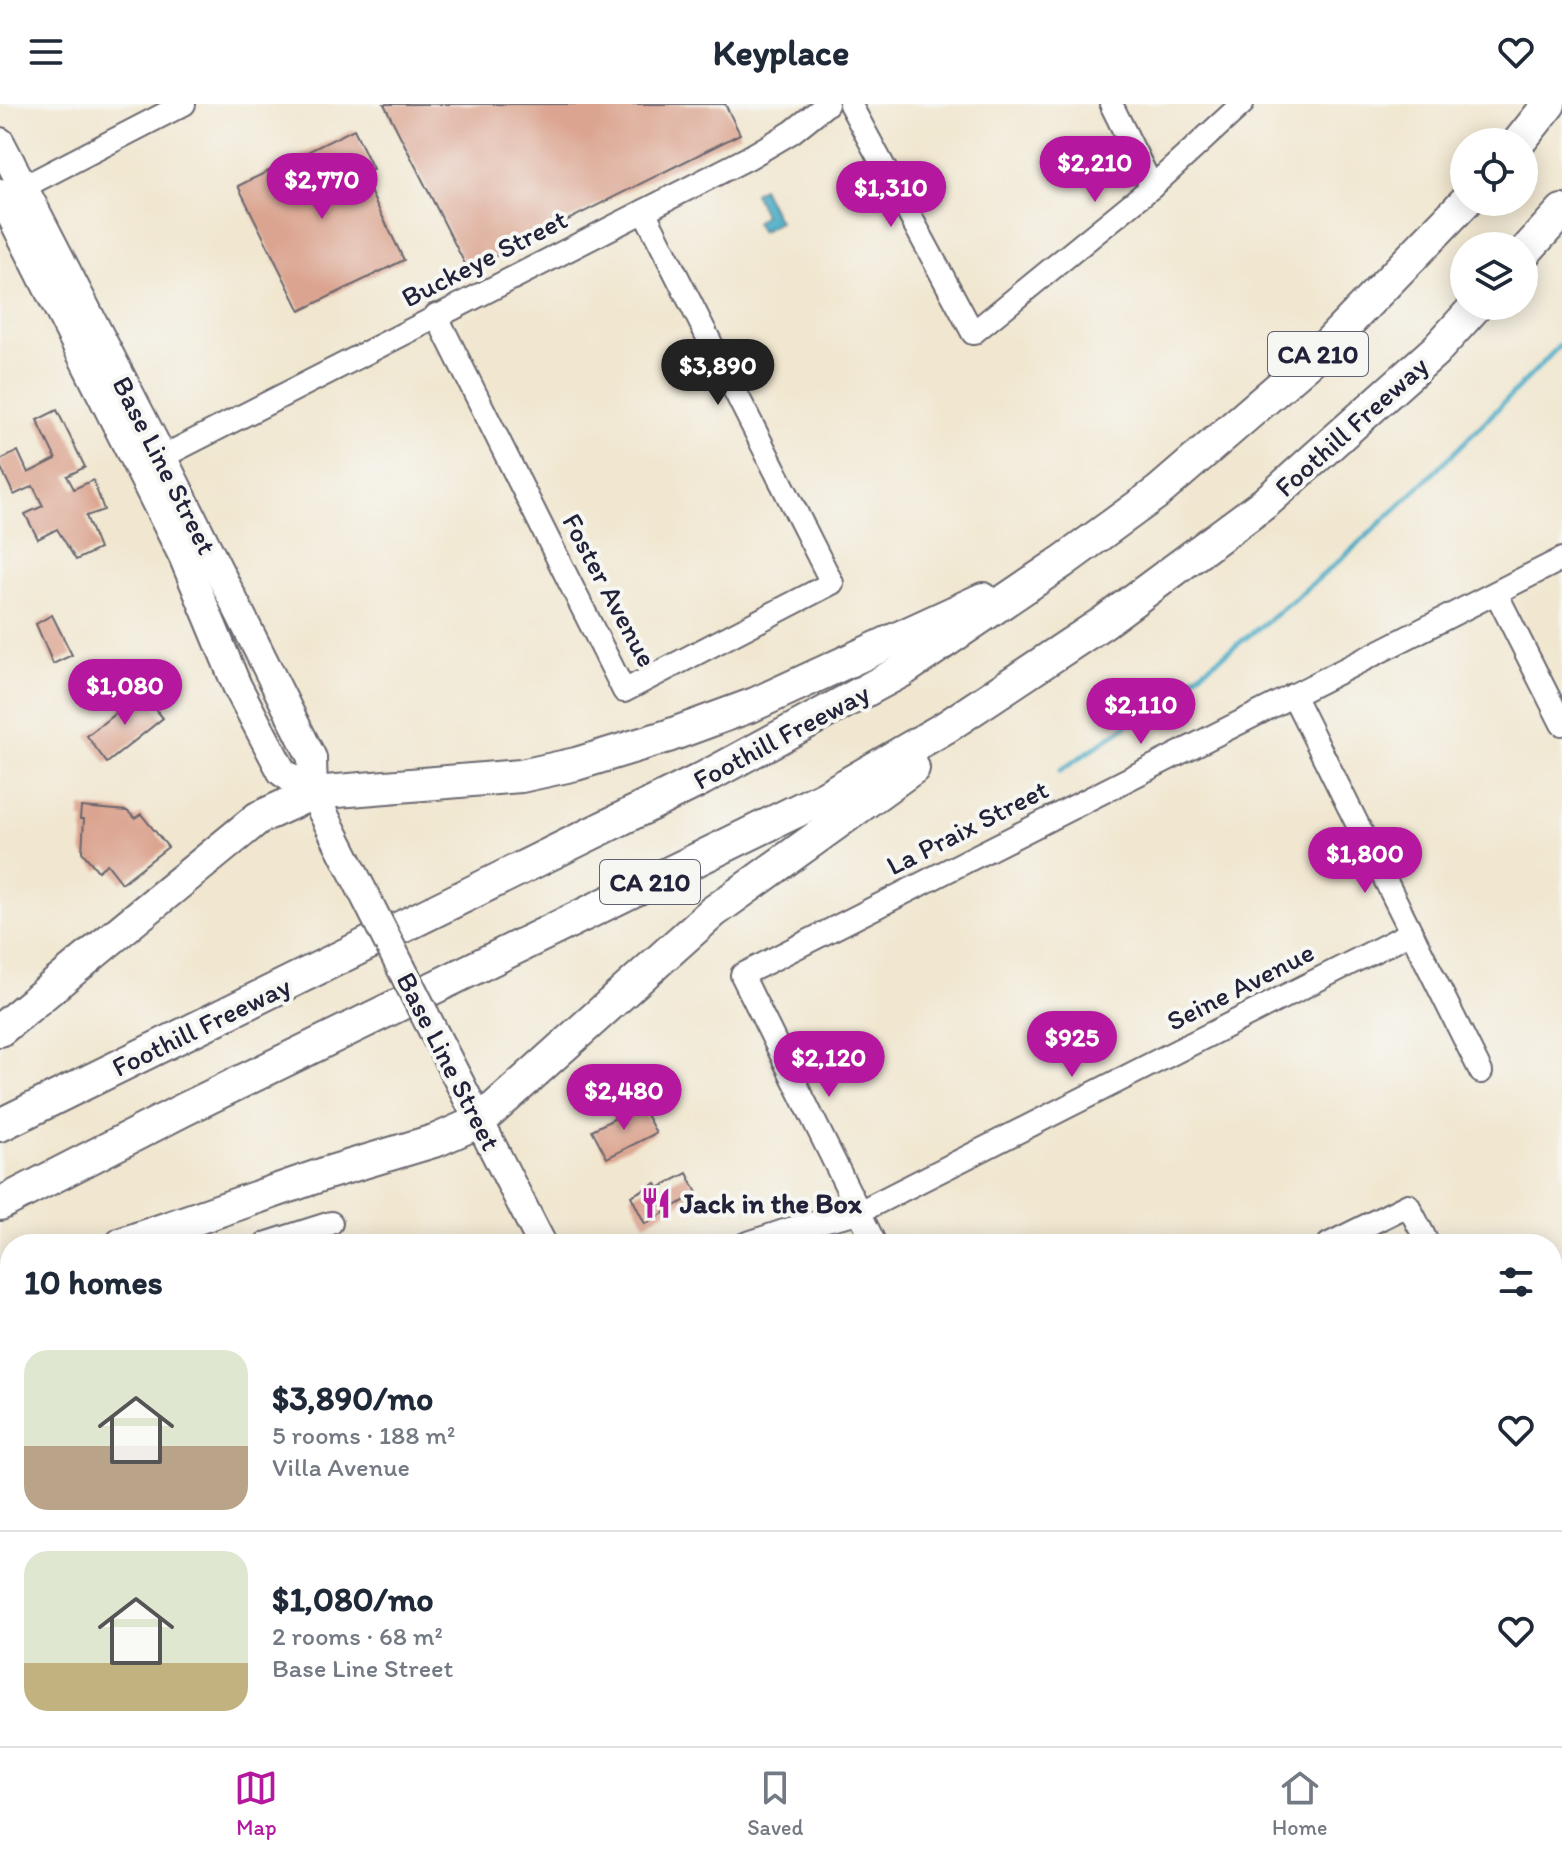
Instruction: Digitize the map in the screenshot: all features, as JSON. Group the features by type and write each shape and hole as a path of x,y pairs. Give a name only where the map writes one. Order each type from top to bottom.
{"highway":[{"path":"1530,128 1549,104"},
{"path":"1538,238 1562,211"},
{"name":"Foothill Freeway","path":"0,1125 702,779 900,672 1062,562 1158,492 1319,353 1451,216"},
{"name":"Foothill Freeway","path":"0,1204 197,1103 823,798 946,727 1104,622 1266,502 1415,370 1463,320"},
{"path":"151,1234 327,1173 437,1140 480,1121 713,912 902,775 1039,687 1170,593 1266,502"},
{"path":"0,1030 258,818 313,793 521,776 589,760 668,736 755,704 1062,562"}],"main road":[{"name":"Base Line Street","path":"0,142 6,194 92,376 195,550 312,758 313,793 537,1234"},
{"name":"Base Line Street","path":"6,194 162,457 195,550"},
{"path":"92,376 109,390 137,440 162,457"}],"street":[{"path":"6,194 184,104"},
{"name":"Buckeye Street","path":"162,457 759,151 792,132 827,104"},
{"path":"850,104 973,333 1152,187 1242,104"},
{"path":"1111,104 1152,187"},
{"name":"Foster Avenue","path":"436,315 624,691 832,583 644,211"},
{"name":"La Praix Street","path":"859,1212 742,975 1562,559"},
{"path":"1496,593 1562,724"},
{"path":"1293,695 1481,1072"},
{"name":"Seine Avenue","path":"775,1234 859,1212 1410,933"},
{"path":"1349,1234 1408,1205 1423,1234"},
{"path":"859,1212 870,1234"},
{"path":"296,1234 331,1223"}],"water":[{"path":"762,188 779,222 761,232 755,223 764,215 754,193"}],"building":[{"path":"384,104 725,104 740,134 468,270"},
{"path":"354,129 373,169 362,175 404,260 300,311 238,186"},
{"path":"57,410 85,467 67,476 74,489 93,480 104,510 86,516 99,549 76,560 57,529 38,539 25,514 43,506 33,486 14,495 0,466 0,460 18,451 28,473 56,459 37,420"},
{"path":"52,615 72,655 53,664 36,624"},
{"path":"142,692 163,718 107,763 87,736"},
{"path":"81,807 127,811 135,818 141,814 168,847 122,883 107,864 98,871 82,852 84,819 80,819"},
{"path":"641,1105 656,1133 607,1158 592,1130"},
{"name":"Jack in the Box","path":"687,1173 697,1193 645,1224 631,1196 656,1183 658,1188"}],"waterway":[{"path":"1060,771 1197,675 1314,583 1423,483 1562,343"}],"place":[{"name":"Jack in the Box","path":"656,1203"}]}
